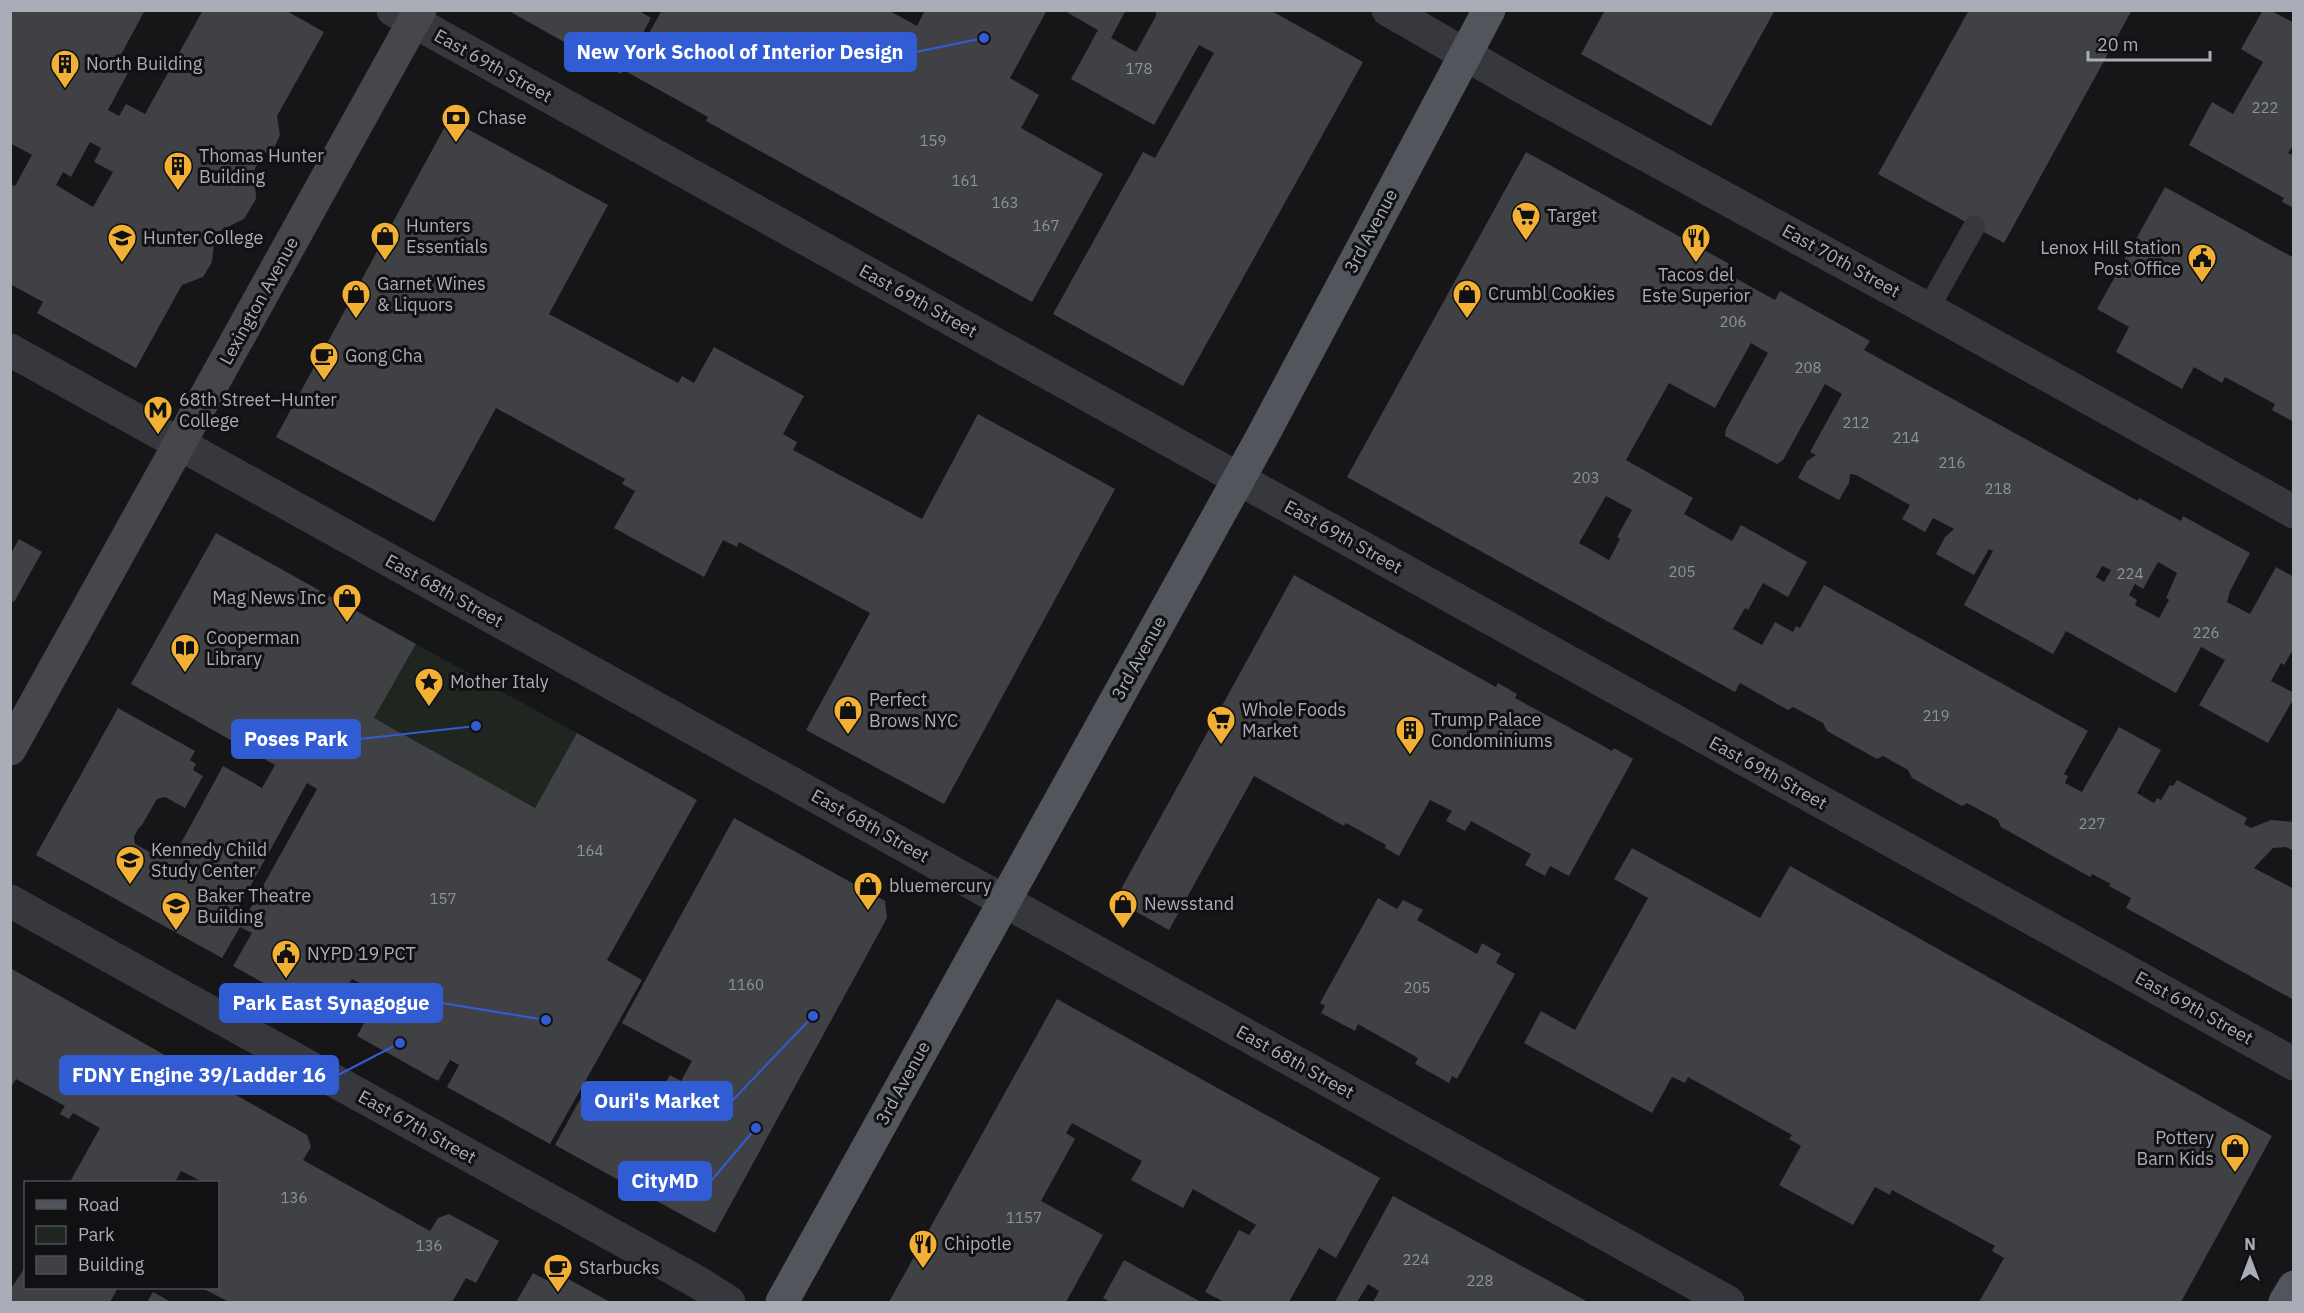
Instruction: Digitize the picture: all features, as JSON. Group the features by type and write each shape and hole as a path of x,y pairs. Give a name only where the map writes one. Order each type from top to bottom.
{"main road":[{"name":"3rd Avenue","path":"782,1302 1238,478 1489,10"},
{"name":"Lexington Avenue","path":"10,749 180,443 409,14"},
{"path":"2285,1302 2294,1287"}],"street":[{"name":"East 70th Street","path":"1388,10 1536,95 2294,512"},
{"name":"East 69th Street","path":"409,14 1238,478 2294,1064"},
{"name":"East 68th Street","path":"10,350 1728,1302"},
{"name":"East 67th Street","path":"10,901 699,1283 729,1302"}],"lane":[{"path":"1928,309 1974,227"}],"green space":[{"path":"416,644 577,733 535,808 374,718"}],"building":[{"name":"Thomas Hunter Building","path":"10,10 145,10 117,62 130,69 108,110 119,116 126,104 145,114 203,10 285,10 324,32 277,116 280,135 275,146 261,156 254,171 256,199 244,219 221,230 214,243 212,262 203,277 182,285 136,368 37,313 43,302 10,284 10,184 15,186 32,155 10,143","holes":["90,142 101,148 94,162 113,172 93,207 56,185 63,172 71,177"]},
{"path":"507,10 638,10 651,18 621,74"},
{"path":"662,10 888,10 917,26 925,10 1047,10 1010,78 1039,95 1021,128 1103,174 1032,302 706,121 708,117 627,72"},
{"path":"1063,10 1126,10 1111,38 1136,52 1156,16 1156,10 1270,10 1363,62 1183,386 1053,314 1143,152 1155,158 1214,53 1199,45 1154,125 1071,79 1098,30"},
{"path":"1605,10 1775,10 1711,126 1581,54"},
{"path":"1969,10 2132,10 2004,243 1878,174"},
{"path":"2263,10 2270,10 2294,23 2294,144 2288,153 2294,156 2294,208 2282,202 2284,198 2189,145 2212,102 2233,114 2263,62 2241,49"},
{"path":"449,119 608,205 549,314 678,383 682,376 694,383 714,347 804,396 783,434 797,442 793,450 922,519 978,414 1115,489 944,804 806,730 870,613 739,542 737,547 723,540 704,577 614,528 635,491 622,484 625,479 496,408 434,522 276,437"},
{"path":"1526,152 1733,266 1728,274 1775,300 1780,291 1870,341 1864,350 2138,501 2139,498 2181,521 2183,516 2250,553 2230,591 2227,602 2250,614 2276,567 2294,577 2294,648 2284,665 2281,663 2271,681 2294,693 2294,698 2268,743 2199,705 2225,660 2201,647 2176,693 2066,631 2053,654 1964,605 1993,551 1989,549 1974,575 1936,554 1945,537 1954,529 1933,518 1925,532 1902,519 1910,505 1856,475 1850,474 1849,483 1839,500 1798,478 1807,461 1816,455 1810,452 1842,394 1825,384 1783,460 1777,464 1725,436 1726,429 1768,353 1751,343 1715,408 1669,383 1626,460 1693,498 1684,514 1732,541 1741,525 1807,562 1788,597 1763,583 1748,610 1745,608 1733,629 1762,645 1775,622 1793,632 1796,626 1800,628 1824,585 2088,731 2064,774 2068,776 2065,783 2082,792 2119,727 2161,750 2137,793 2154,803 2157,798 2161,800 2170,785 2173,786 2177,780 2247,818 2244,824 2251,828 2271,820 2294,822 2294,851 2286,847 2273,848 2254,868 2294,889 2294,1000 2126,908 2131,898 2109,886 2111,884 2092,874 2090,877 2001,827 1998,820 1967,803 1962,806 1912,778 1908,770 1883,756 1877,759 1827,731 1823,723 1793,707 1788,710 1740,683 1735,692 1347,477","holes":["1606,496 1632,510 1617,537 1620,539 1609,560 1579,543","2158,562 2177,573 2166,598 2169,600 2159,618 2135,605 2137,600 2129,595 2135,584 2143,589","2102,566 2111,570 2104,582 2096,577"]},
{"name":"Lenox Hill Station Post Office","path":"2165,187 2294,258 2294,422 2272,410 2275,404 2225,377 2222,383 2194,367 2182,389 2116,352 2129,327 2097,309"},
{"path":"216,533 416,644 374,718 535,808 577,733 697,800 607,960 642,980 550,1144 447,1087 459,1065 450,1060 438,1081 357,1036 380,994 352,979 347,987 339,983 321,1015 233,966 252,933 240,927 222,958 36,855 118,708 195,751 190,760 196,764 193,770 203,776 185,808 165,797 157,799 138,829 134,837 135,844 157,856 161,848 174,856 223,766 262,788 275,765 131,684","holes":["307,783 317,789 245,918 235,914"]},
{"path":"19,539 42,552 14,602 10,599 10,555"},
{"name":"Trump Palace Condominiums","path":"1294,575 1496,687 1498,683 1517,694 1515,698 1612,751 1614,748 1633,759 1569,876 1550,866 1545,876 1525,865 1531,854 1471,821 1465,831 1446,821 1452,811 1430,800 1399,856 1385,848 1386,845 1346,823 1344,826 1254,776 1169,930 1115,900"},
{"path":"734,818 885,901 887,918 715,1233 555,1145 584,1092 610,1106 618,1092 650,1110 670,1075 681,1081 692,1061 622,1023"},
{"path":"1632,848 1760,918 1790,866 2272,1136 2181,1302 1979,1302 2004,1258 1992,1251 1995,1246 1892,1190 1890,1195 1875,1187 1853,1225 1779,1185 1801,1146 1789,1139 1792,1135 1688,1077 1685,1083 1672,1077 1652,1113 1524,1043 1541,1011 1575,1030 1648,898 1614,879"},
{"path":"1378,898 1397,909 1403,900 1423,910 1417,920 1477,954 1482,943 1501,954 1496,963 1515,974 1457,1079 1452,1076 1449,1083 1415,1064 1418,1058 1358,1024 1355,1031 1321,1013 1325,1006 1320,1003"},
{"path":"10,968 307,1135 311,1147 303,1160 430,1231 438,1218 449,1214 499,1241 476,1283 466,1278 452,1302 229,1302 204,1289 219,1289 219,1181 201,1181 181,1171 176,1181 73,1181 71,1180 100,1128 73,1113 69,1119 60,1114 65,1106 16,1079 10,1089"},
{"path":"1057,999 1380,1178 1336,1258 1319,1248 1289,1302 1224,1302 1205,1292 1239,1230 1249,1235 1256,1225 1193,1189 1183,1208 1131,1180 1142,1161 1072,1123 1066,1133 1075,1139 1041,1201 1103,1235 1066,1302 889,1302"},
{"path":"1393,1196 1588,1302 1373,1302 1379,1291 1368,1284 1357,1302 1335,1302"},
{"path":"1124,1260 1201,1302 1110,1302 1103,1298"},
{"path":"24,1269 24,1289 117,1289 110,1302 10,1302 10,1290"},
{"name":"Starbucks","path":"533,1273 556,1285 561,1275 610,1302 516,1302"},
{"path":"153,1292 171,1302 147,1302"}],"place":[{"name":"New York School of Interior Design","path":"984,38"},
{"name":"North Building","path":"65,90"},
{"name":"Chase","path":"456,144"},
{"name":"Thomas Hunter Building","path":"178,192"},
{"name":"Target","path":"1526,242"},
{"name":"Hunters Essentials","path":"385,262"},
{"name":"Hunter College","path":"122,264"},
{"name":"Tacos del Este Superior","path":"1696,264"},
{"name":"Lenox Hill Station Post Office","path":"2202,284"},
{"name":"Garnet Wines & Liquors","path":"356,320"},
{"name":"Crumbl Cookies","path":"1467,320"},
{"name":"Gong Cha","path":"324,382"},
{"name":"68th Street–Hunter College","path":"158,436"},
{"name":"Mag News Inc","path":"347,624"},
{"name":"Cooperman Library","path":"185,674"},
{"name":"Mother Italy","path":"429,708"},
{"name":"Poses Park","path":"476,726"},
{"name":"Perfect Brows NYC","path":"848,736"},
{"name":"Whole Foods Market","path":"1221,746"},
{"name":"Trump Palace Condominiums","path":"1410,756"},
{"name":"Kennedy Child Study Center","path":"130,886"},
{"name":"bluemercury","path":"868,912"},
{"name":"Newsstand","path":"1123,930"},
{"name":"Baker Theatre Building","path":"176,932"},
{"name":"NYPD 19 PCT","path":"286,980"},
{"name":"Ouri's Market","path":"813,1016"},
{"name":"Park East Synagogue","path":"546,1020"},
{"name":"FDNY Engine 39/Ladder 16","path":"400,1043"},
{"name":"CityMD","path":"756,1128"},
{"name":"Pottery Barn Kids","path":"2235,1174"},
{"name":"Chipotle","path":"923,1270"},
{"name":"Starbucks","path":"558,1294"}]}
